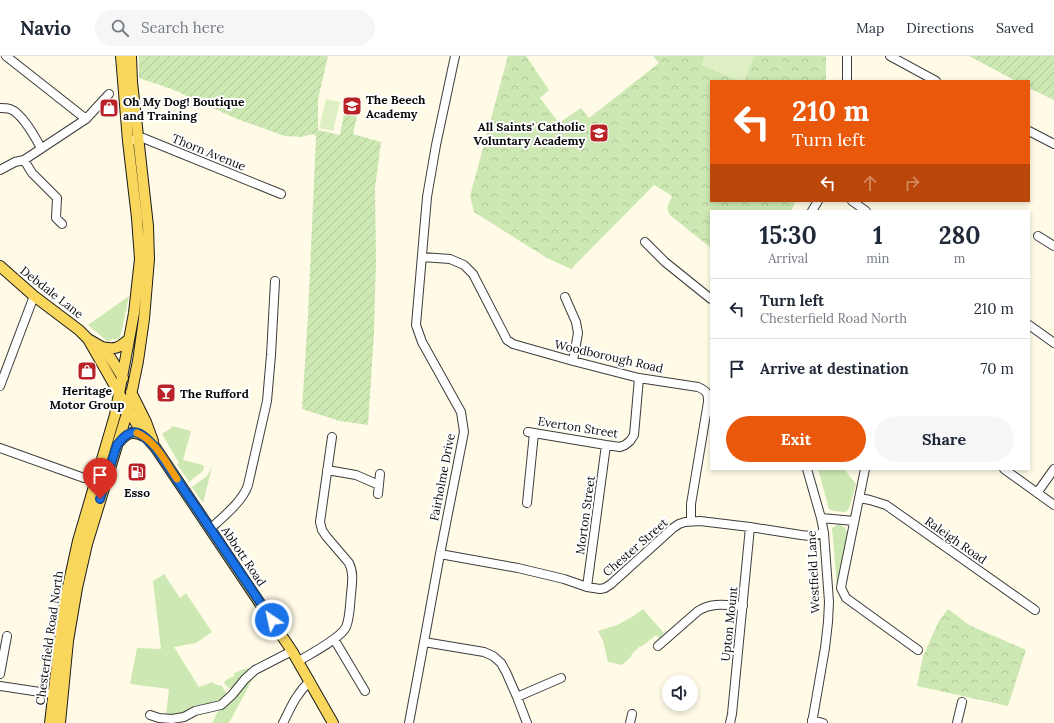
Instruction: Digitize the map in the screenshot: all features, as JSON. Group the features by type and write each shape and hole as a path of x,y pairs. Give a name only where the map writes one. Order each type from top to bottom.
{"main road":[{"path":"121,56 133,139"},
{"path":"131,56 133,139"},
{"name":"Chesterfield Road North","path":"60,723 58,695 59,647 67,593 78,541 114,418 134,313 140,259 133,139"},
{"name":"Chesterfield Road North","path":"50,723 58,695 77,588 87,544 128,410 138,361 144,319 149,260 148,226 133,139"},
{"name":"Debdale Lane","path":"0,266 34,296 79,330 88,339 102,347 122,376 131,393"},
{"name":"Debdale Lane","path":"88,339 128,410"},
{"path":"102,347 115,349 123,345 129,339"},
{"name":"Abbott Road","path":"131,393 146,422 155,447"},
{"name":"Abbott Road","path":"128,410 137,425 155,447 299,661 333,723"},
{"path":"117,445 127,434 138,433 146,437"}],"street":[{"path":"6,56 86,119"},
{"name":"Fairholme Drive","path":"409,723 464,432 461,412 422,342 416,325 427,197 433,160 456,56"},
{"path":"847,56 847,80"},
{"path":"890,56 934,80"},
{"path":"0,170 16,162 24,160 86,119 110,94"},
{"path":"0,108 10,109 22,119 33,133 41,148"},
{"path":"1030,132 1054,144"},
{"name":"Thorn Avenue","path":"133,139 144,138 281,194"},
{"path":"24,160 32,173 57,198 56,218 62,224"},
{"path":"853,202 865,210"},
{"path":"1038,236 1054,246"},
{"path":"645,242 665,262 710,298"},
{"name":"Woodborough Road","path":"422,257 450,259 464,265 469,269 507,340 512,344 639,378 698,387 705,390 708,396 708,402 691,504 691,521"},
{"path":"210,529 246,493 267,401 275,281"},
{"path":"0,386 34,296"},
{"path":"565,297 576,322 578,333 573,361"},
{"path":"1030,326 1054,343"},
{"name":"Everton Street","path":"527,503 531,432 606,446 620,447 630,441 634,435 639,378"},
{"path":"299,661 340,635 347,625 353,576 352,569 322,530 320,522 332,437"},
{"name":"Morton Street","path":"587,587 606,446"},
{"path":"0,448 84,478"},
{"path":"1037,493 1054,469"},
{"path":"327,470 356,475 379,485"},
{"name":"Westfield Lane","path":"807,470 824,533 829,602 828,622 812,722"},
{"path":"865,470 841,588 846,598 918,650"},
{"path":"1005,470 1054,505"},
{"path":"378,494 380,474"},
{"name":"Raleigh Road","path":"860,498 886,505 1035,610"},
{"path":"821,518 854,521"},
{"name":"Chester Street","path":"440,554 518,568 564,579 587,587 600,589 611,584 679,524 691,521 700,521 810,536 824,533"},
{"name":"Upton Mount","path":"730,723 750,527"},
{"path":"658,646 704,606 742,606"},
{"path":"0,674 7,636"},
{"path":"334,639 365,692"},
{"path":"424,642 484,652 493,656 501,663 527,723"},
{"path":"150,715 159,718 172,719 184,717 195,711 221,705 255,670 292,651"},
{"path":"517,697 562,678"},
{"path":"283,723 298,694 310,681"},
{"path":"0,686 58,695"},
{"path":"957,723 962,702"},
{"path":"630,723 632,714"},
{"path":"812,722 823,723"}],"green space":[{"path":"139,56 328,56 318,99 318,130 340,135 344,113 357,116 353,134 381,142 375,188 376,259 374,334 368,425 340,421 302,409 316,136 313,134 301,137 285,136 237,119 174,90 139,78"},
{"name":"All Saints' Catholic Voluntary Academy","path":"508,56 526,56 549,90 540,98 559,123 581,108 589,118 659,63 653,56 826,56 826,80 710,80 710,202 796,202 792,210 710,210 710,247 670,215 667,208 672,196 654,185 571,269 547,258 474,212 470,196"},
{"path":"704,56 755,56 744,80 737,80 701,65"},
{"path":"969,56 1054,56 1054,100 1030,88 1030,80 1014,80"},
{"path":"326,99 340,102 333,131 319,128"},
{"path":"129,296 120,338 110,340 111,341 108,342 88,325"},
{"path":"172,426 191,431 183,460 203,465 204,467 203,471 189,482 177,464 179,463 162,434"},
{"path":"212,467 203,503 192,487 207,476"},
{"path":"818,470 845,470 856,484 849,509 845,512 833,511 829,509"},
{"path":"839,524 845,528 847,532 837,587 832,528"},
{"path":"164,574 180,598 186,593 212,632 196,643 174,647 199,687 213,682 214,684 222,686 227,694 226,697 219,702 194,706 178,715 166,716 169,689 130,684 137,648 161,649 153,581"},
{"path":"643,609 664,633 659,638 656,635 641,647 640,646 622,665 608,662 603,641 598,631 617,625"},
{"path":"948,609 969,625 1026,650 1008,706 917,686 923,656 939,621"},
{"path":"250,668 232,689 224,683 226,680 234,676 234,673"},
{"path":"256,673 229,723 212,723 217,713"}],"slow traffic":[{"path":"137,433 146,437 155,447 177,479"}],"place":[{"name":"The Beech Academy","path":"352,106"},
{"name":"Oh My Dog! Boutique and Training","path":"109,108"},
{"name":"All Saints' Catholic Voluntary Academy","path":"599,133"},
{"name":"Heritage Motor Group","path":"87,371"},
{"name":"The Rufford","path":"166,393"},
{"name":"Esso","path":"137,472"}],"route":[{"path":"100,499 117,445 127,434 134,432 146,437 155,447 272,620"}]}
